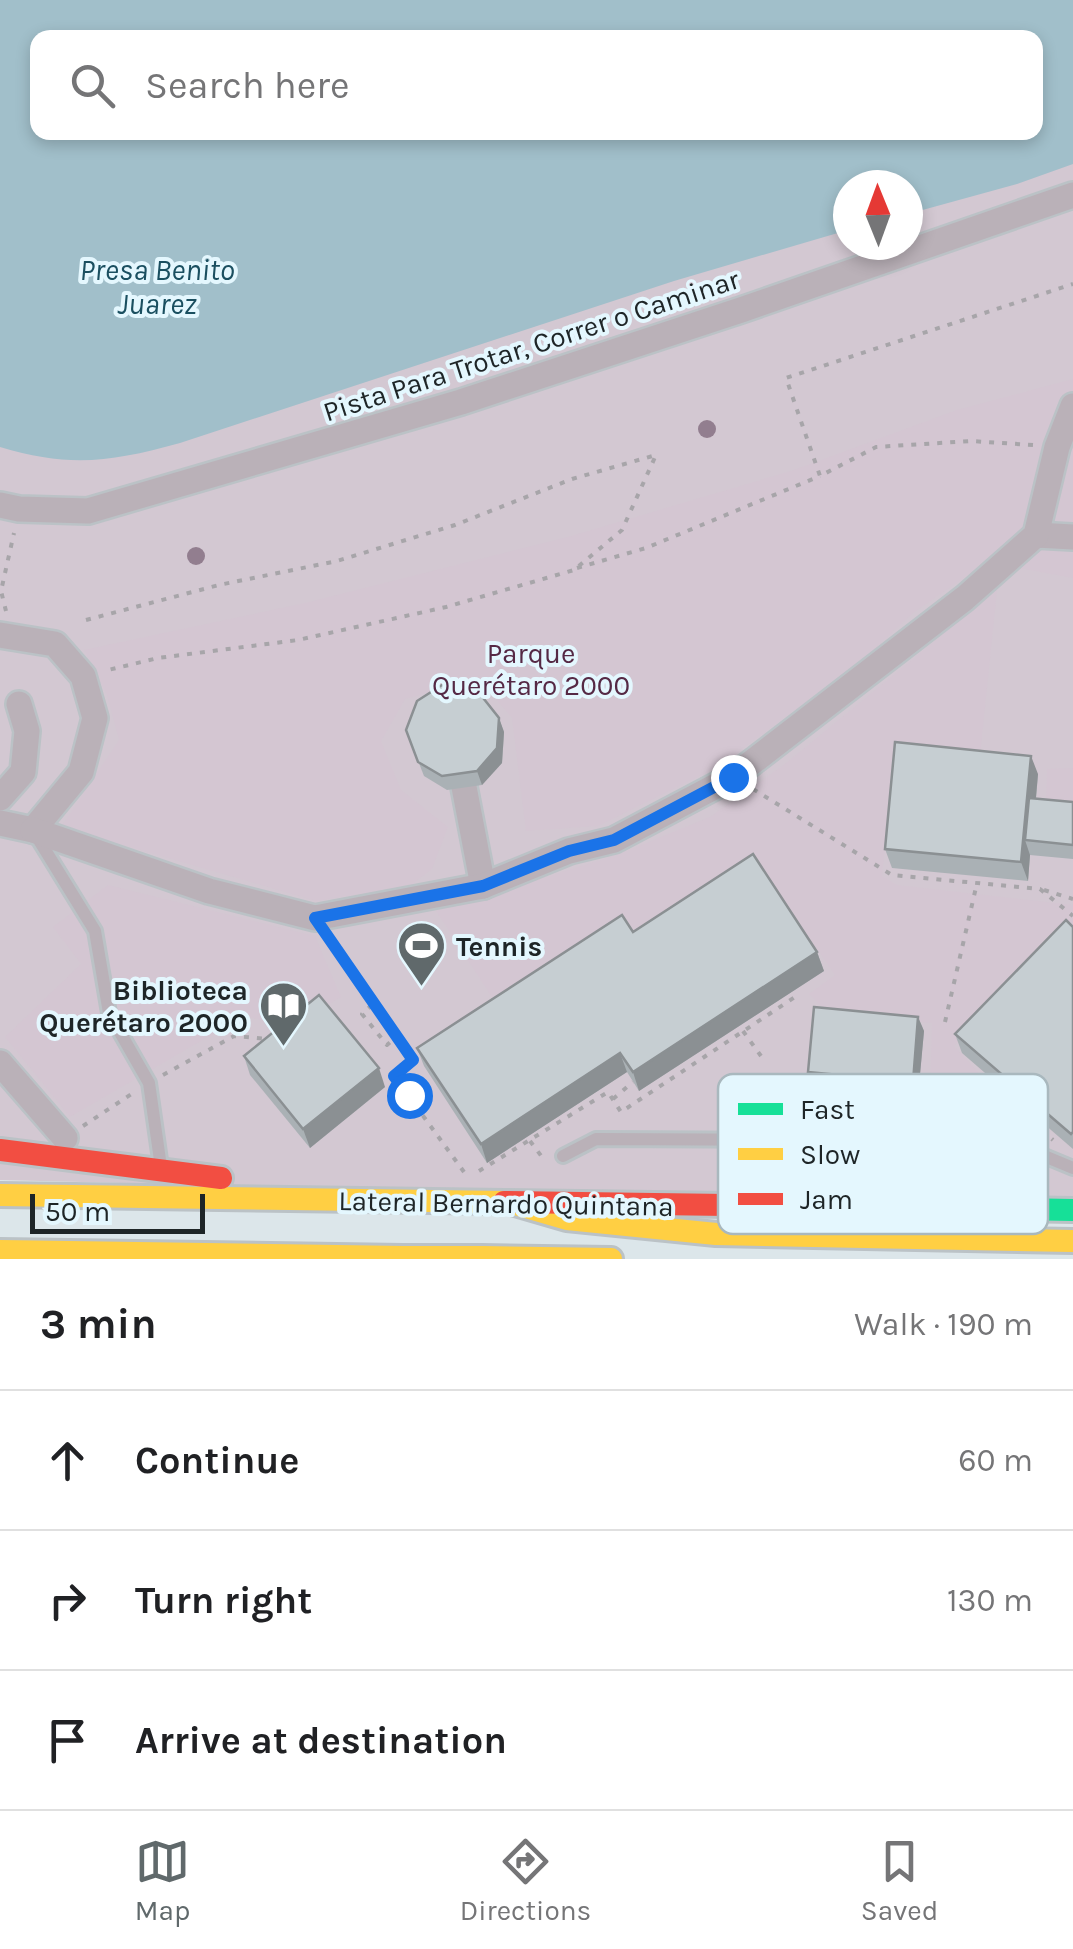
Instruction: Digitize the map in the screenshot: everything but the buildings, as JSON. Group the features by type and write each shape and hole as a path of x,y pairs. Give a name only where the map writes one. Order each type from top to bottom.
{"street":[{"name":"Pista Para Trotar, Correr o Caminar","path":"10,507 88,512 461,402 756,305 1073,194"},
{"path":"0,823 33,830 209,891 315,918 483,886 569,851 614,840 733,777 964,598 1036,535 1057,447 1073,406"},
{"path":"1036,535 1073,537"},
{"path":"6,636 54,644 83,676 95,718 80,772 33,830"},
{"path":"0,798 22,772 26,731 19,704"},
{"path":"464,787 483,886"},
{"path":"0,1062 66,1138"},
{"path":"0,1150 412,1202"},
{"name":"Lateral Bernardo Quintana","path":"0,1196 718,1205"},
{"path":"512,1203 567,1219 716,1234 1073,1241"},
{"name":"Lateral Bernardo Quintana","path":"1048,1208 1073,1208"},
{"path":"0,1250 612,1259"}],"lane":[{"path":"33,830 95,931 109,1013 148,1083 162,1171"},
{"path":"562,1156 596,1140 718,1140"},
{"path":"1048,1158 1073,1168"}],"path":[{"path":"820,476 786,378 1073,284"},
{"path":"83,676 158,658 298,640 446,606 574,570 646,548 820,476 876,447 971,442 1057,447"},
{"path":"86,620 336,561 455,525 572,479 656,456 622,530 574,570"},
{"path":"6,636 1,591 10,507"},
{"path":"733,777 892,876 1040,889 1073,899"},
{"path":"945,1022 977,883"},
{"path":"1040,889 1073,916"},
{"path":"315,918 413,1060 394,1076 469,1178 608,1092 621,1112 795,997"},
{"path":"372,1005 362,1014 374,1032 387,1045 396,1037"},
{"path":"743,1031 761,1056"},
{"path":"66,1138 148,1083 234,1036 275,1042"},
{"path":"612,1098 634,1082"},
{"path":"1048,1135 1058,1144"}],"green space":[{"name":"Parque Querétaro 2000","path":"0,0 1073,0 1073,1206 1048,1205 1048,1074 718,1074 718,1197 0,1180"},
{"path":"1073,379 1073,578 987,562 913,613 866,657 718,767 598,826 526,831 512,718 479,679 405,699 381,741 401,790 448,827 432,869 410,886 316,901 61,827 119,740 107,695 84,650 305,603 568,537 794,470 957,410"},
{"path":"997,590 980,756 896,744 882,876 897,885 1073,905 1073,929 954,1046 980,1074 931,1074 932,1023 831,1016 809,994 835,975 761,868 646,939 626,924 499,1008 436,911 617,855 710,817 785,764"},
{"path":"1073,768 1073,806 1046,803 1047,769"},
{"path":"108,885 315,936 341,997 292,1027 244,1016 70,1117 5,1037 81,964 53,927"}],"water":[{"name":"Presa Benito Juarez","path":"0,0 1073,0 1073,164 923,210 923,170 833,170 833,234 674,281 180,443 111,458 48,458 0,447"}],"traffic: fast":[{"path":"1048,1210 1073,1210"}],"traffic: slow":[{"path":"0,1195 504,1202"},
{"path":"512,1203 567,1219 716,1234 1073,1241"},
{"path":"0,1251 403,1257"},
{"path":"403,1257 482,1257"},
{"path":"482,1257 611,1259"}],"traffic: jam":[{"path":"0,1150 221,1178"},
{"path":"504,1202 718,1205"}],"place":[{"name":"Tennis","path":"421,988"},
{"name":"Biblioteca Querétaro 2000","path":"283,1048"}],"route":[{"path":"409,1095 394,1076 413,1060 315,918 483,886 569,851 614,840 733,777"}]}
